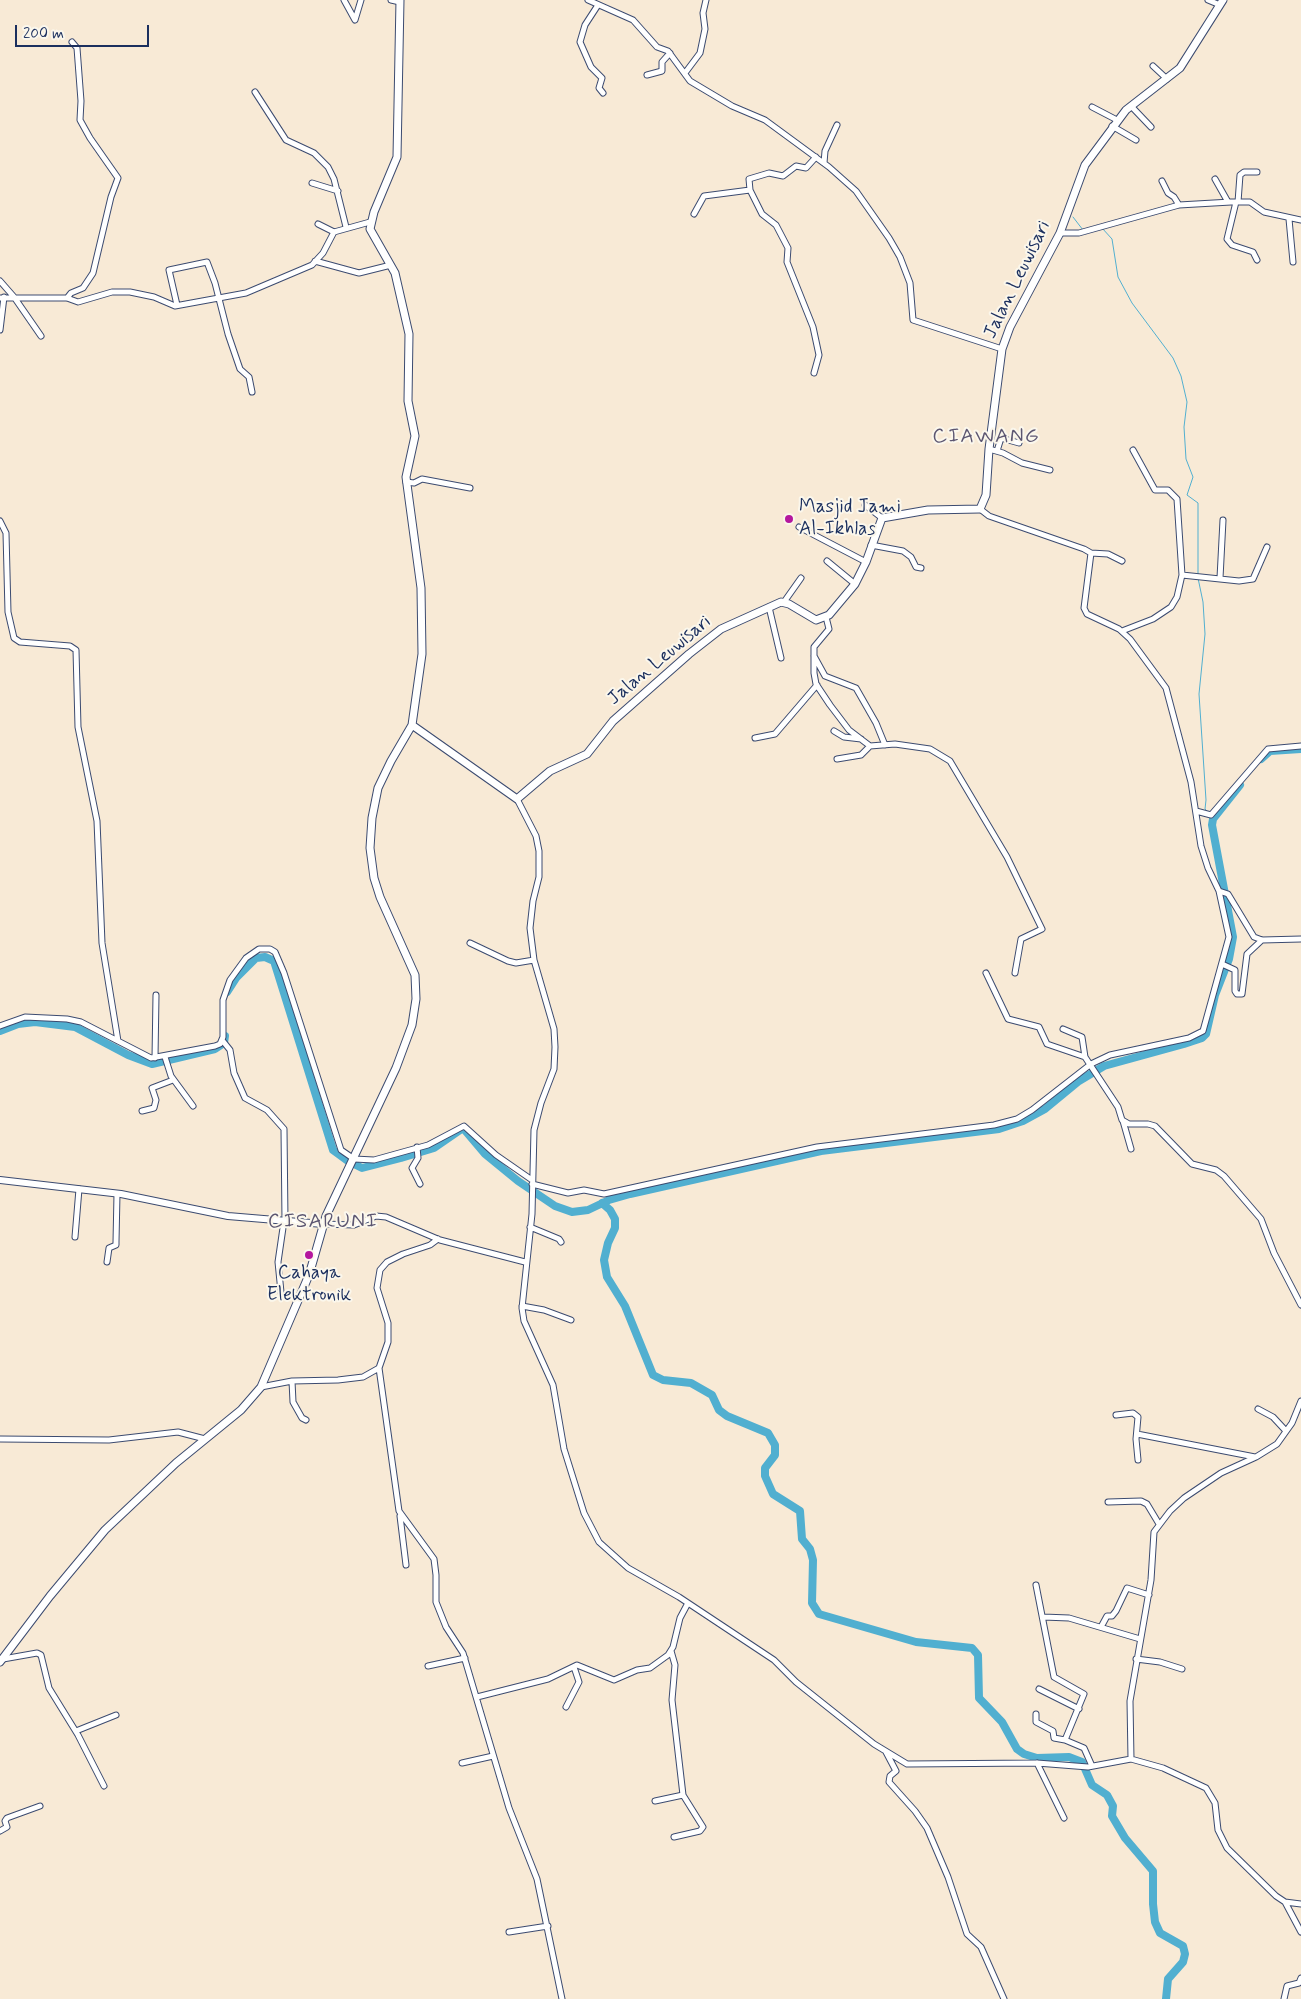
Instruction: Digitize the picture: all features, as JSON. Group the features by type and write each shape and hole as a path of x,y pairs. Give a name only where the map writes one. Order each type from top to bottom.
{"main road":[{"path":"1,1660 50,1596 105,1530 205,1439 241,1410 261,1387 309,1275 323,1224 396,1068 407,1042 416,1010 415,975 380,898 374,878 370,841 378,788 412,725 422,632 422,588 406,482 406,468 415,432 408,400 409,334 406,314 391,265 372,234 370,222 397,156 400,1"},
{"name":"Jalan Leuwisari","path":"980,509 986,495 988,449 1002,349 1010,327 1060,233 1085,165 1117,120 1131,106 1167,79 1182,65 1221,2"},
{"path":"784,602 813,619 826,618 834,611 855,584 866,562 882,518 928,510 980,509"},
{"name":"Jalan Leuwisari","path":"517,799 550,771 587,754 613,721 716,632 784,602"},
{"path":"412,725 517,799"}],"street":[{"path":"344,0 355,20 361,0"},
{"path":"391,0 400,1"},
{"path":"588,0 632,20 656,46 670,53 690,81 732,106 764,120 824,163 856,191 895,247 908,275 913,320 1002,349"},
{"path":"685,73 700,53 704,29 703,13 706,0"},
{"path":"1208,0 1221,2"},
{"path":"598,5 584,24 580,42 591,67 602,78 599,88 603,93"},
{"path":"67,298 73,292 83,288 92,276 111,196 118,180 116,174 99,152 80,120 81,92 77,48 72,42"},
{"path":"647,75 662,71 662,62 670,53"},
{"path":"1153,66 1167,79"},
{"path":"255,92 286,140 319,156 334,179 346,227"},
{"path":"1131,106 1151,127"},
{"path":"1092,107 1117,120"},
{"path":"824,163 825,151 837,125"},
{"path":"1112,126 1136,140"},
{"path":"814,373 819,355 813,327 787,262 788,248 777,226 762,214 750,190 749,179 769,173 783,176 797,166 806,168 816,157"},
{"path":"1257,172 1244,172 1240,175 1237,202 1227,239 1232,245 1253,252 1257,260"},
{"path":"1215,179 1228,202"},
{"path":"1162,181 1168,193 1174,197 1179,205"},
{"path":"312,183 338,191"},
{"path":"694,214 702,197 706,195 750,190"},
{"path":"1060,233 1073,234 1179,205 1228,202 1250,202 1264,212 1289,219 1301,220"},
{"path":"1289,219 1293,262"},
{"path":"0,330 2,298 67,298 78,302 112,292 130,292 154,297 177,305 246,293 312,265 323,253 334,232 346,227 370,222"},
{"path":"318,224 334,232"},
{"path":"177,305 168,271 204,261 209,264 230,342 240,369 249,377 252,392"},
{"path":"315,261 359,273 391,265"},
{"path":"0,280 41,336"},
{"path":"997,451 1001,438 1019,443"},
{"path":"988,449 997,451 1022,463 1050,470"},
{"path":"1122,631 1153,619 1171,607 1177,597 1182,574 1177,499 1168,490 1155,490 1133,450"},
{"path":"406,482 414,483 422,479 470,488"},
{"path":"865,505 882,518"},
{"path":"980,509 989,516 1084,549 1091,554 1108,554 1122,561"},
{"path":"1220,578 1223,520"},
{"path":"0,521 6,533 8,612 14,638 20,642 70,646 76,650 78,728 97,821 102,943 118,1041"},
{"path":"799,527 866,562"},
{"path":"871,545 903,551 912,558 916,567 921,568"},
{"path":"1182,574 1239,581 1253,579 1267,547"},
{"path":"1091,554 1084,608 1087,614 1122,631 1147,659 1166,688 1184,750 1201,846 1208,868 1252,935 1262,940 1301,939"},
{"path":"827,561 855,584"},
{"path":"784,602 801,578"},
{"path":"770,607 781,658"},
{"path":"826,618 829,629 814,645 814,674 817,685 849,730 870,746"},
{"path":"814,656 826,676 856,688 880,730 885,745"},
{"path":"755,738 774,735 817,685"},
{"path":"834,731 844,737 861,739"},
{"path":"836,759 861,755 870,746 895,744 930,749 950,761 1002,848 1042,929 1021,939 1015,973"},
{"path":"1196,811 1208,816 1212,815 1268,750 1301,746"},
{"path":"517,799 536,836 539,851 539,877 530,921 534,960 554,1030 555,1053 554,1069 541,1103 534,1130 530,1227 522,1306 524,1321 554,1385 564,1449 584,1513 593,1532 616,1560 688,1603 774,1660 796,1682 886,1752 901,1761 913,1764 1037,1763 1079,1767 1131,1759 1163,1768 1206,1788 1215,1803 1218,1830 1227,1848 1276,1896 1285,1902 1301,1904"},
{"path":"0,1026 31,1016 67,1019 81,1022 140,1054 167,1061 215,1046 222,1041 224,1034 222,1000 230,980 246,958 254,952 265,948 274,951 291,993 338,1145 352,1162 418,1152 464,1126 532,1184 568,1193 584,1190 604,1194 817,1147 1006,1122 1032,1110 1091,1064 1116,1053 1200,1034 1205,1028 1225,965 1229,934 1222,892"},
{"path":"1225,965 1236,971 1235,992 1242,994 1244,991 1247,954 1262,940"},
{"path":"470,943 508,961 516,963 534,960"},
{"path":"986,973 1008,1019 1037,1026 1041,1029 1047,1044 1085,1057 1091,1064 1118,1107 1131,1149"},
{"path":"155,1058 156,995"},
{"path":"1063,1029 1082,1037 1085,1057"},
{"path":"222,1041 229,1046 234,1073 243,1095 266,1110 284,1130 285,1221 278,1262 281,1292"},
{"path":"167,1061 174,1080 193,1106"},
{"path":"142,1111 154,1108 156,1100 152,1088 174,1080"},
{"path":"1122,1120 1129,1124 1155,1126 1192,1164 1216,1170 1224,1176 1260,1219 1274,1253 1301,1305"},
{"path":"418,1152 412,1168 420,1184"},
{"path":"0,1180 117,1194 228,1216 354,1225 376,1216 386,1217 438,1239 525,1262"},
{"path":"75,1237 79,1189"},
{"path":"108,1262 109,1248 116,1245 117,1194"},
{"path":"530,1227 561,1242"},
{"path":"406,1565 379,1368 388,1342 388,1323 377,1288 380,1270 387,1262 403,1254 430,1245 438,1239"},
{"path":"522,1306 544,1310 571,1320"},
{"path":"261,1387 292,1381 338,1380 363,1377 379,1368"},
{"path":"292,1381 293,1402 302,1418 306,1420"},
{"path":"1131,1759 1130,1701 1136,1659 1149,1595 1153,1535 1170,1511 1199,1488 1221,1473 1272,1448 1286,1431 1301,1400"},
{"path":"1258,1408 1273,1417 1286,1431"},
{"path":"1116,1415 1136,1414 1139,1422 1136,1434 1138,1460"},
{"path":"0,1439 109,1440 178,1432 205,1439"},
{"path":"1136,1434 1256,1457"},
{"path":"1108,1502 1141,1501 1147,1504 1159,1524"},
{"path":"400,1511 403,1520 434,1559 436,1602 446,1627 465,1658 509,1808 537,1879 562,1999"},
{"path":"1036,1585 1054,1678 1084,1693 1065,1740"},
{"path":"1101,1627 1107,1616 1113,1615 1116,1611 1128,1588 1149,1595"},
{"path":"674,1837 703,1829 702,1824 683,1795 672,1705 675,1665 671,1651 680,1618 688,1603"},
{"path":"1043,1617 1069,1618 1140,1639"},
{"path":"477,1696 548,1679 581,1665 614,1680 637,1670 650,1668 671,1651"},
{"path":"1,1660 40,1654 49,1688 76,1731 104,1786"},
{"path":"428,1666 465,1658"},
{"path":"1136,1659 1161,1662 1182,1669"},
{"path":"566,1707 579,1682 574,1667"},
{"path":"1040,1690 1079,1709"},
{"path":"1036,1714 1036,1722 1053,1731 1054,1738 1065,1740 1084,1748 1090,1766"},
{"path":"76,1731 116,1715"},
{"path":"886,1752 896,1771 890,1776 889,1782 916,1811 927,1828 948,1877 967,1934 982,1947 1004,1999"},
{"path":"462,1763 493,1756"},
{"path":"1037,1763 1064,1818"},
{"path":"655,1801 683,1795"},
{"path":"0,1831 7,1827 5,1820 7,1818 40,1806"},
{"path":"1285,1902 1301,1932"},
{"path":"509,1932 548,1926"},
{"path":"1284,1999 1287,1986 1299,1983 1301,1978"}],"waterway":[{"path":"1073,217 1083,230"},
{"path":"1102,228 1112,239 1118,277 1132,303 1173,358 1181,376 1187,402 1184,427 1186,459 1193,477 1187,495 1198,503 1198,574"},
{"path":"1198,578 1203,602 1205,634 1199,694 1205,809 1207,811"},
{"path":"1261,759 1270,751 1301,749"},
{"path":"227,992 236,978 256,958 265,957 274,961 333,1150 348,1161 362,1168 401,1158 434,1148 463,1128 485,1154 518,1181 555,1206 572,1212 588,1210 609,1200 630,1194 821,1151 999,1129 1023,1121 1045,1109 1079,1081 1104,1066 1184,1044 1202,1038 1206,1034 1215,995 1229,959 1233,937 1212,825 1213,819 1240,785"},
{"path":"0,1031 18,1024 35,1022 75,1027 128,1055 152,1064 215,1049 224,1043 225,1036"},
{"path":"602,1203 610,1210 615,1219 615,1228 608,1243 604,1260 607,1277 625,1306 653,1375 663,1380 691,1383 712,1395 719,1410 727,1416 768,1433 775,1445 775,1455 765,1468 765,1476 773,1494 800,1511 802,1539 810,1549 813,1560 812,1603 819,1614 916,1642 972,1648 978,1655 979,1698 1002,1722 1017,1749 1024,1754 1037,1758 1069,1757 1082,1762 1092,1785 1107,1795 1113,1806 1112,1816 1125,1838 1153,1871 1155,1922 1160,1933 1183,1946 1185,1954 1183,1962 1168,1979 1166,1999"}],"place":[{"name":"Masjid Jami Al-Ikhlas","path":"789,519"},
{"name":"Cahaya Elektronik","path":"309,1255"}],"district":[{"name":"CIAWANG","path":"986,438"},
{"name":"CISARUNI","path":"323,1223"}]}
